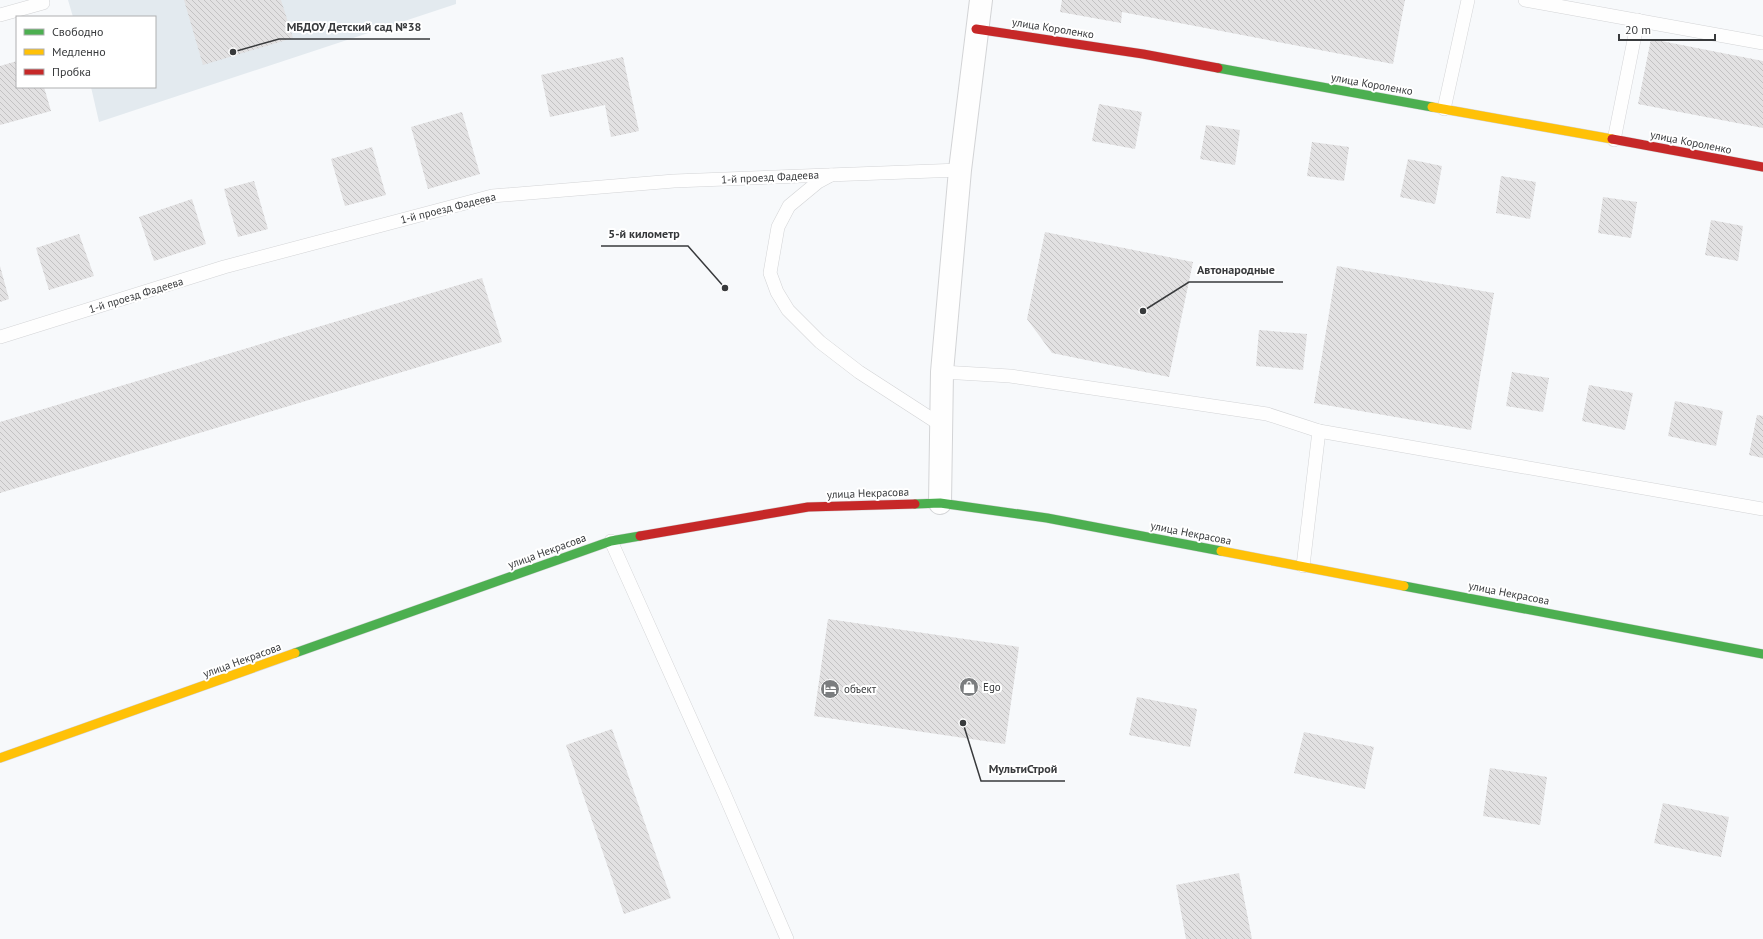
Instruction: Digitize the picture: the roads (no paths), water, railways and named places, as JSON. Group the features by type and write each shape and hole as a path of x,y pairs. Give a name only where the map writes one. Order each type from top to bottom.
{"main road":[{"name":"улица Короленко","path":"976,29 1143,54 1763,168"},
{"name":"улица Некрасова","path":"0,758 611,541 808,507 940,502 1047,518 1763,654"}],"street":[{"path":"940,502 942,372 960,170 976,29 981,0"}],"lane":[{"path":"1444,109 1468,0"},
{"path":"1525,0 1763,43"},
{"path":"0,15 42,3"},
{"path":"1614,140 1638,20"},
{"name":"1-й проезд Фадеева","path":"0,337 224,267 492,196 674,181 960,170"},
{"path":"834,174 818,182 789,206 778,227 770,273 777,292 788,310 820,342 858,372 941,425"},
{"path":"942,372 1010,376 1267,414 1319,431 1763,509"},
{"path":"1302,566 1319,431"},
{"path":"611,541 724,793 787,939"}],"place":[{"name":"МБДОУ Детский сад №38","path":"233,52"},
{"name":"5-й километр","path":"725,288"},
{"name":"Автонародные","path":"1143,311"},
{"name":"Ego","path":"969,687"},
{"name":"объект","path":"830,689"},
{"name":"МультиСтрой","path":"963,723"}]}
